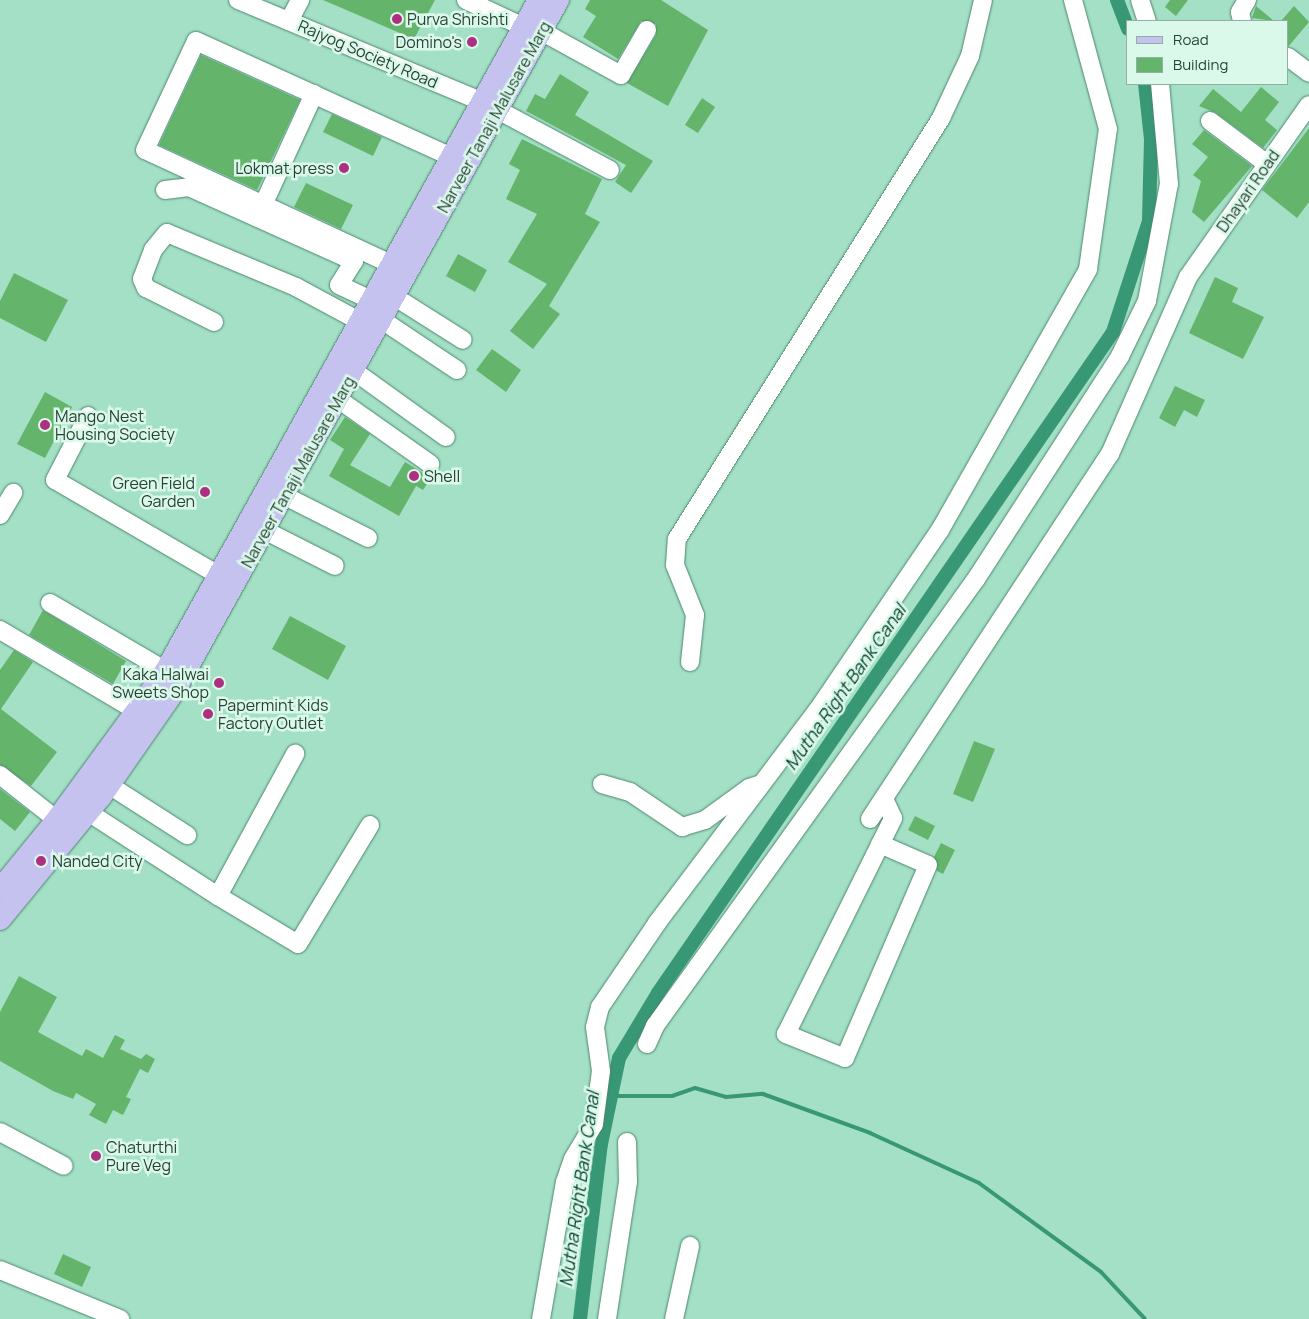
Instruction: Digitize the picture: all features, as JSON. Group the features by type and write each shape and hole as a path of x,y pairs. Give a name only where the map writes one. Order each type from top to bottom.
{"main road":[{"name":"Narveer Tanaji Malusare Marg","path":"532,29 539,0"},
{"name":"Narveer Tanaji Malusare Marg","path":"1,917 109,785 174,691 204,624 220,576 380,310 532,29 558,0"},
{"name":"Narveer Tanaji Malusare Marg","path":"0,890 57,820 166,670 204,624 266,531 354,371 380,310 393,265 452,157 490,106"}],"street":[{"name":"Rajyog Society Road","path":"238,0 490,106 610,170"},
{"path":"290,22 300,0"},
{"path":"466,0 532,29 621,75 647,30"},
{"path":"690,662 695,615 675,565 677,539 941,118 970,56 983,0"},
{"path":"542,1319 565,1182 573,1159 594,1124 601,1070 595,1026 600,1008 657,923 765,783 940,530 1088,269 1108,129 1073,0"},
{"path":"1140,0 1147,20"},
{"path":"1242,20 1240,12 1247,0"},
{"path":"393,265 264,203 145,150 196,41 452,157"},
{"path":"1289,58 1309,73"},
{"path":"647,1044 655,1026 976,579 1120,356 1147,301 1169,184 1160,85"},
{"path":"264,203 314,94"},
{"name":"Dhayari Road","path":"870,818 1110,454 1188,276 1309,105"},
{"path":"1210,121 1267,164"},
{"path":"165,190 189,187 354,261 340,285 380,310 457,370"},
{"path":"214,322 146,288 142,279 153,250 167,233 296,287 380,310 463,340"},
{"path":"354,371 446,436"},
{"path":"338,399 430,464"},
{"path":"88,416 54,480 220,576"},
{"path":"0,515 13,493"},
{"path":"285,496 368,538"},
{"path":"266,531 335,566"},
{"path":"50,603 166,670"},
{"path":"0,630 137,711"},
{"path":"218,896 295,754"},
{"path":"0,775 57,820"},
{"path":"602,784 630,792 682,827 705,820 749,788 765,783"},
{"path":"109,785 187,835"},
{"path":"878,849 928,865 845,1058 786,1034 893,818 884,799"},
{"path":"88,812 218,896 298,944 370,825"},
{"path":"878,849 912,869"},
{"path":"0,1132 64,1166"},
{"path":"607,1319 628,1182 626,1142"},
{"path":"674,1319 690,1246"},
{"path":"0,1270 120,1319"}],"building":[{"name":"Purva Shrishti","path":"323,0 435,0 414,39"},
{"path":"590,0 661,0 708,30 668,106 627,83 656,35 656,24 641,21 618,59 583,37 596,16 585,9"},
{"path":"1170,0 1188,0 1176,16 1165,7"},
{"path":"1256,6 1273,20 1267,20 1252,18"},
{"path":"1294,6 1309,22 1289,46 1289,20 1282,20"},
{"path":"201,55 300,100 257,190 159,145"},
{"path":"560,74 589,92 575,115 653,161 631,193 615,182 626,165 526,111 535,94 545,99"},
{"path":"1261,87 1279,102 1265,120 1277,130 1263,148 1216,113 1199,106 1213,89 1241,112"},
{"path":"702,98 715,107 698,133 685,125"},
{"path":"332,114 382,137 373,156 323,132"},
{"path":"1309,128 1309,202 1297,218 1262,190"},
{"path":"1204,130 1252,166 1204,222 1192,212 1201,181 1193,175 1208,157 1192,144"},
{"path":"522,139 602,179 585,214 600,222 549,306 560,314 533,349 510,331 547,284 508,262 537,214 506,199 520,170 509,164"},
{"path":"306,183 353,205 341,229 294,207"},
{"path":"458,254 487,270 475,292 446,276"},
{"path":"14,273 68,300 46,342 0,318 0,301"},
{"path":"1215,277 1238,288 1232,302 1264,317 1243,359 1189,333"},
{"path":"492,349 521,370 506,392 476,370"},
{"path":"1175,386 1205,400 1197,417 1184,410 1175,427 1159,418"},
{"name":"Mango Nest Housing Society","path":"45,392 72,407 45,458 17,444"},
{"path":"345,417 370,434 350,465 390,487 405,462 431,478 423,490 416,486 399,516 329,476 344,449 330,440"},
{"path":"43,610 126,661 113,684 29,635"},
{"path":"290,616 346,646 328,680 272,649"},
{"path":"14,650 33,662 1,709 57,752 31,786 0,765 0,670"},
{"path":"974,741 995,749 973,802 953,794"},
{"path":"0,789 30,812 15,831 0,819"},
{"path":"915,816 935,826 928,840 908,830"},
{"path":"941,843 955,850 943,874 937,871 934,857"},
{"path":"19,976 57,997 38,1032 82,1056 86,1049 103,1058 115,1035 125,1040 120,1049 141,1059 146,1054 155,1059 148,1073 140,1069 126,1097 131,1099 123,1115 113,1110 106,1124 89,1115 96,1104 76,1093 73,1099 53,1091 0,1061 0,1012"},
{"path":"63,1254 91,1267 82,1287 54,1274"}],"waterway":[{"name":"Mutha Right Bank Canal","path":"1117,0 1126,24"},
{"name":"Mutha Right Bank Canal","path":"580,1319 601,1144 619,1058 658,993 1113,332 1149,221 1151,139 1145,85"},
{"path":"611,1096 672,1096 695,1088 726,1097 763,1094 870,1133 979,1183 1101,1272 1145,1319"}],"place":[{"name":"Purva Shrishti","path":"397,19"},
{"name":"Domino's","path":"472,42"},
{"name":"Lokmat press","path":"344,168"},
{"name":"Mango Nest Housing Society","path":"45,425"},
{"name":"Shell","path":"414,476"},
{"name":"Green Field Garden","path":"205,492"},
{"name":"Kaka Halwai Sweets Shop","path":"219,683"},
{"name":"Papermint Kids Factory Outlet","path":"208,714"},
{"name":"Nanded City","path":"41,861"},
{"name":"Chaturthi Pure Veg","path":"96,1156"}]}
